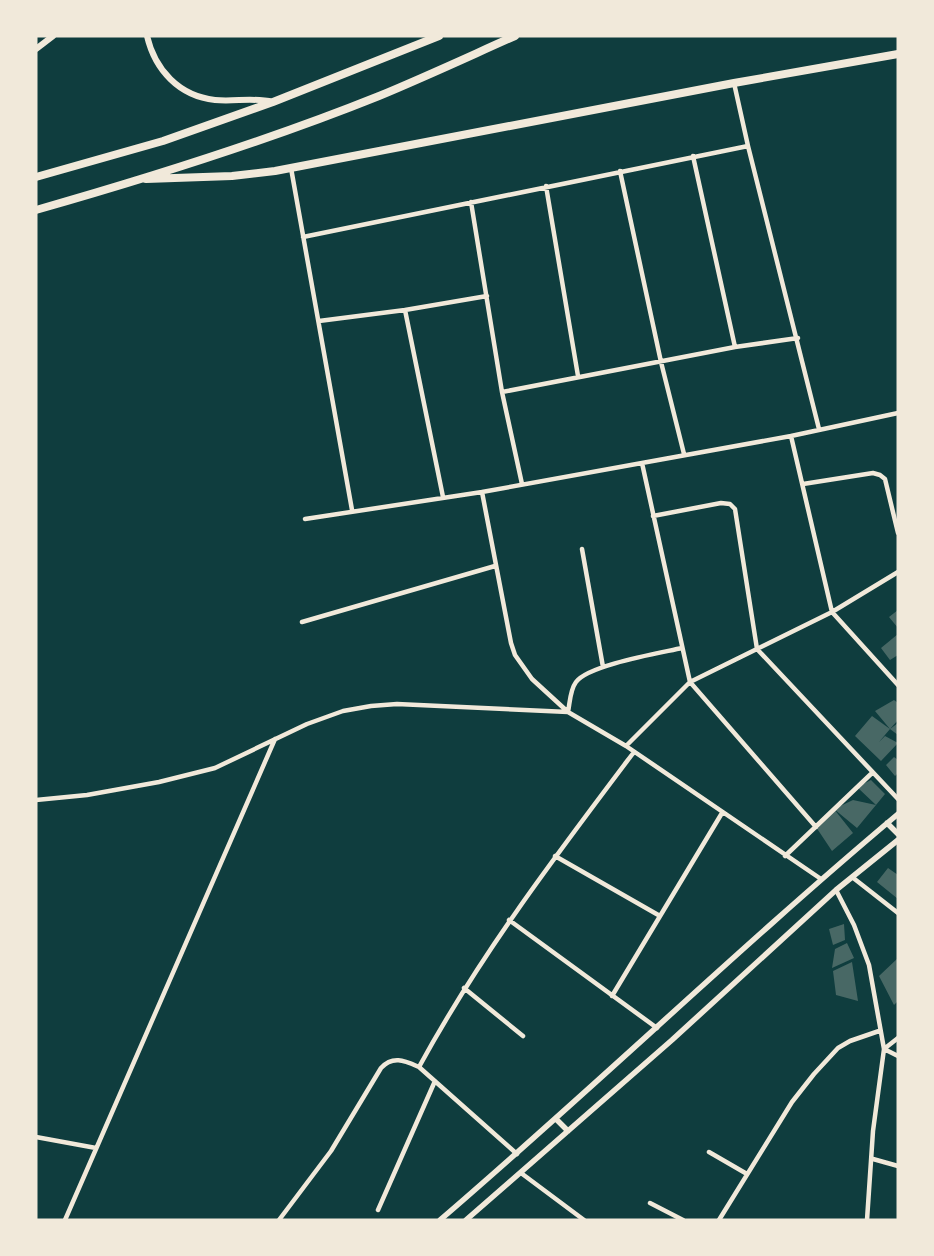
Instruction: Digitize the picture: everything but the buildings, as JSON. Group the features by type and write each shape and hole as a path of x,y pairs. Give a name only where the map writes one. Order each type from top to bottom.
{"highway":[{"path":"36,177 164,141 273,102 439,36"},
{"path":"36,210 146,179 332,114 515,36"},
{"path":"146,179 232,176 291,168 734,83 898,54"}],"main road":[{"path":"36,49 53,36"},
{"path":"147,36 152,54 162,71 185,90 200,97 216,100 254,99 273,102"}],"street":[{"path":"734,83 819,429"},
{"path":"303,237 748,146"},
{"path":"693,156 735,348"},
{"path":"291,168 352,510"},
{"path":"620,171 661,362 684,454"},
{"path":"546,186 578,376"},
{"path":"471,202 502,392 522,484"},
{"path":"319,321 405,310 487,296"},
{"path":"405,310 443,497"},
{"path":"502,392 578,376 798,338"},
{"path":"305,519 352,510 482,492 791,436 898,413"},
{"path":"791,436 832,612 898,685"},
{"path":"642,463 690,682 816,826"},
{"path":"803,484 873,473 880,475 885,479 898,533"},
{"path":"482,492 495,566 515,655 532,679 568,712 626,746 820,879"},
{"path":"653,516 722,503 730,504 735,510 757,649 898,800"},
{"path":"582,550 603,667"},
{"path":"302,622 495,566"},
{"path":"626,746 690,682 832,612 898,572"},
{"path":"568,712 576,681 603,667 682,648"},
{"path":"36,800 87,795 159,782 214,768 275,739 343,711 371,706 397,704 568,712"},
{"path":"65,1220 275,739"},
{"path":"419,1067 464,988 509,920 634,752"},
{"path":"784,856 872,773"},
{"path":"612,996 722,813"},
{"path":"440,1220 517,1154 820,879 898,814"},
{"path":"888,823 898,834"},
{"path":"466,1220 521,1173 836,890 898,840"},
{"path":"555,856 660,916"},
{"path":"852,877 898,913"},
{"path":"836,890 854,925 869,965 879,1031 884,1049 873,1131 873,1159 867,1220"},
{"path":"509,920 656,1028"},
{"path":"464,988 523,1036"},
{"path":"719,1220 792,1102 814,1074 838,1048 850,1040 879,1031"},
{"path":"884,1049 898,1038"},
{"path":"884,1049 898,1056"},
{"path":"279,1220 331,1151 381,1068 388,1062 396,1060 419,1067 517,1154"},
{"path":"378,1210 435,1082"},
{"path":"556,1119 568,1131"},
{"path":"36,1137 96,1148"},
{"path":"710,1152 747,1174"},
{"path":"873,1159 898,1166"},
{"path":"521,1173 584,1220"},
{"path":"650,1203 683,1220"}]}
